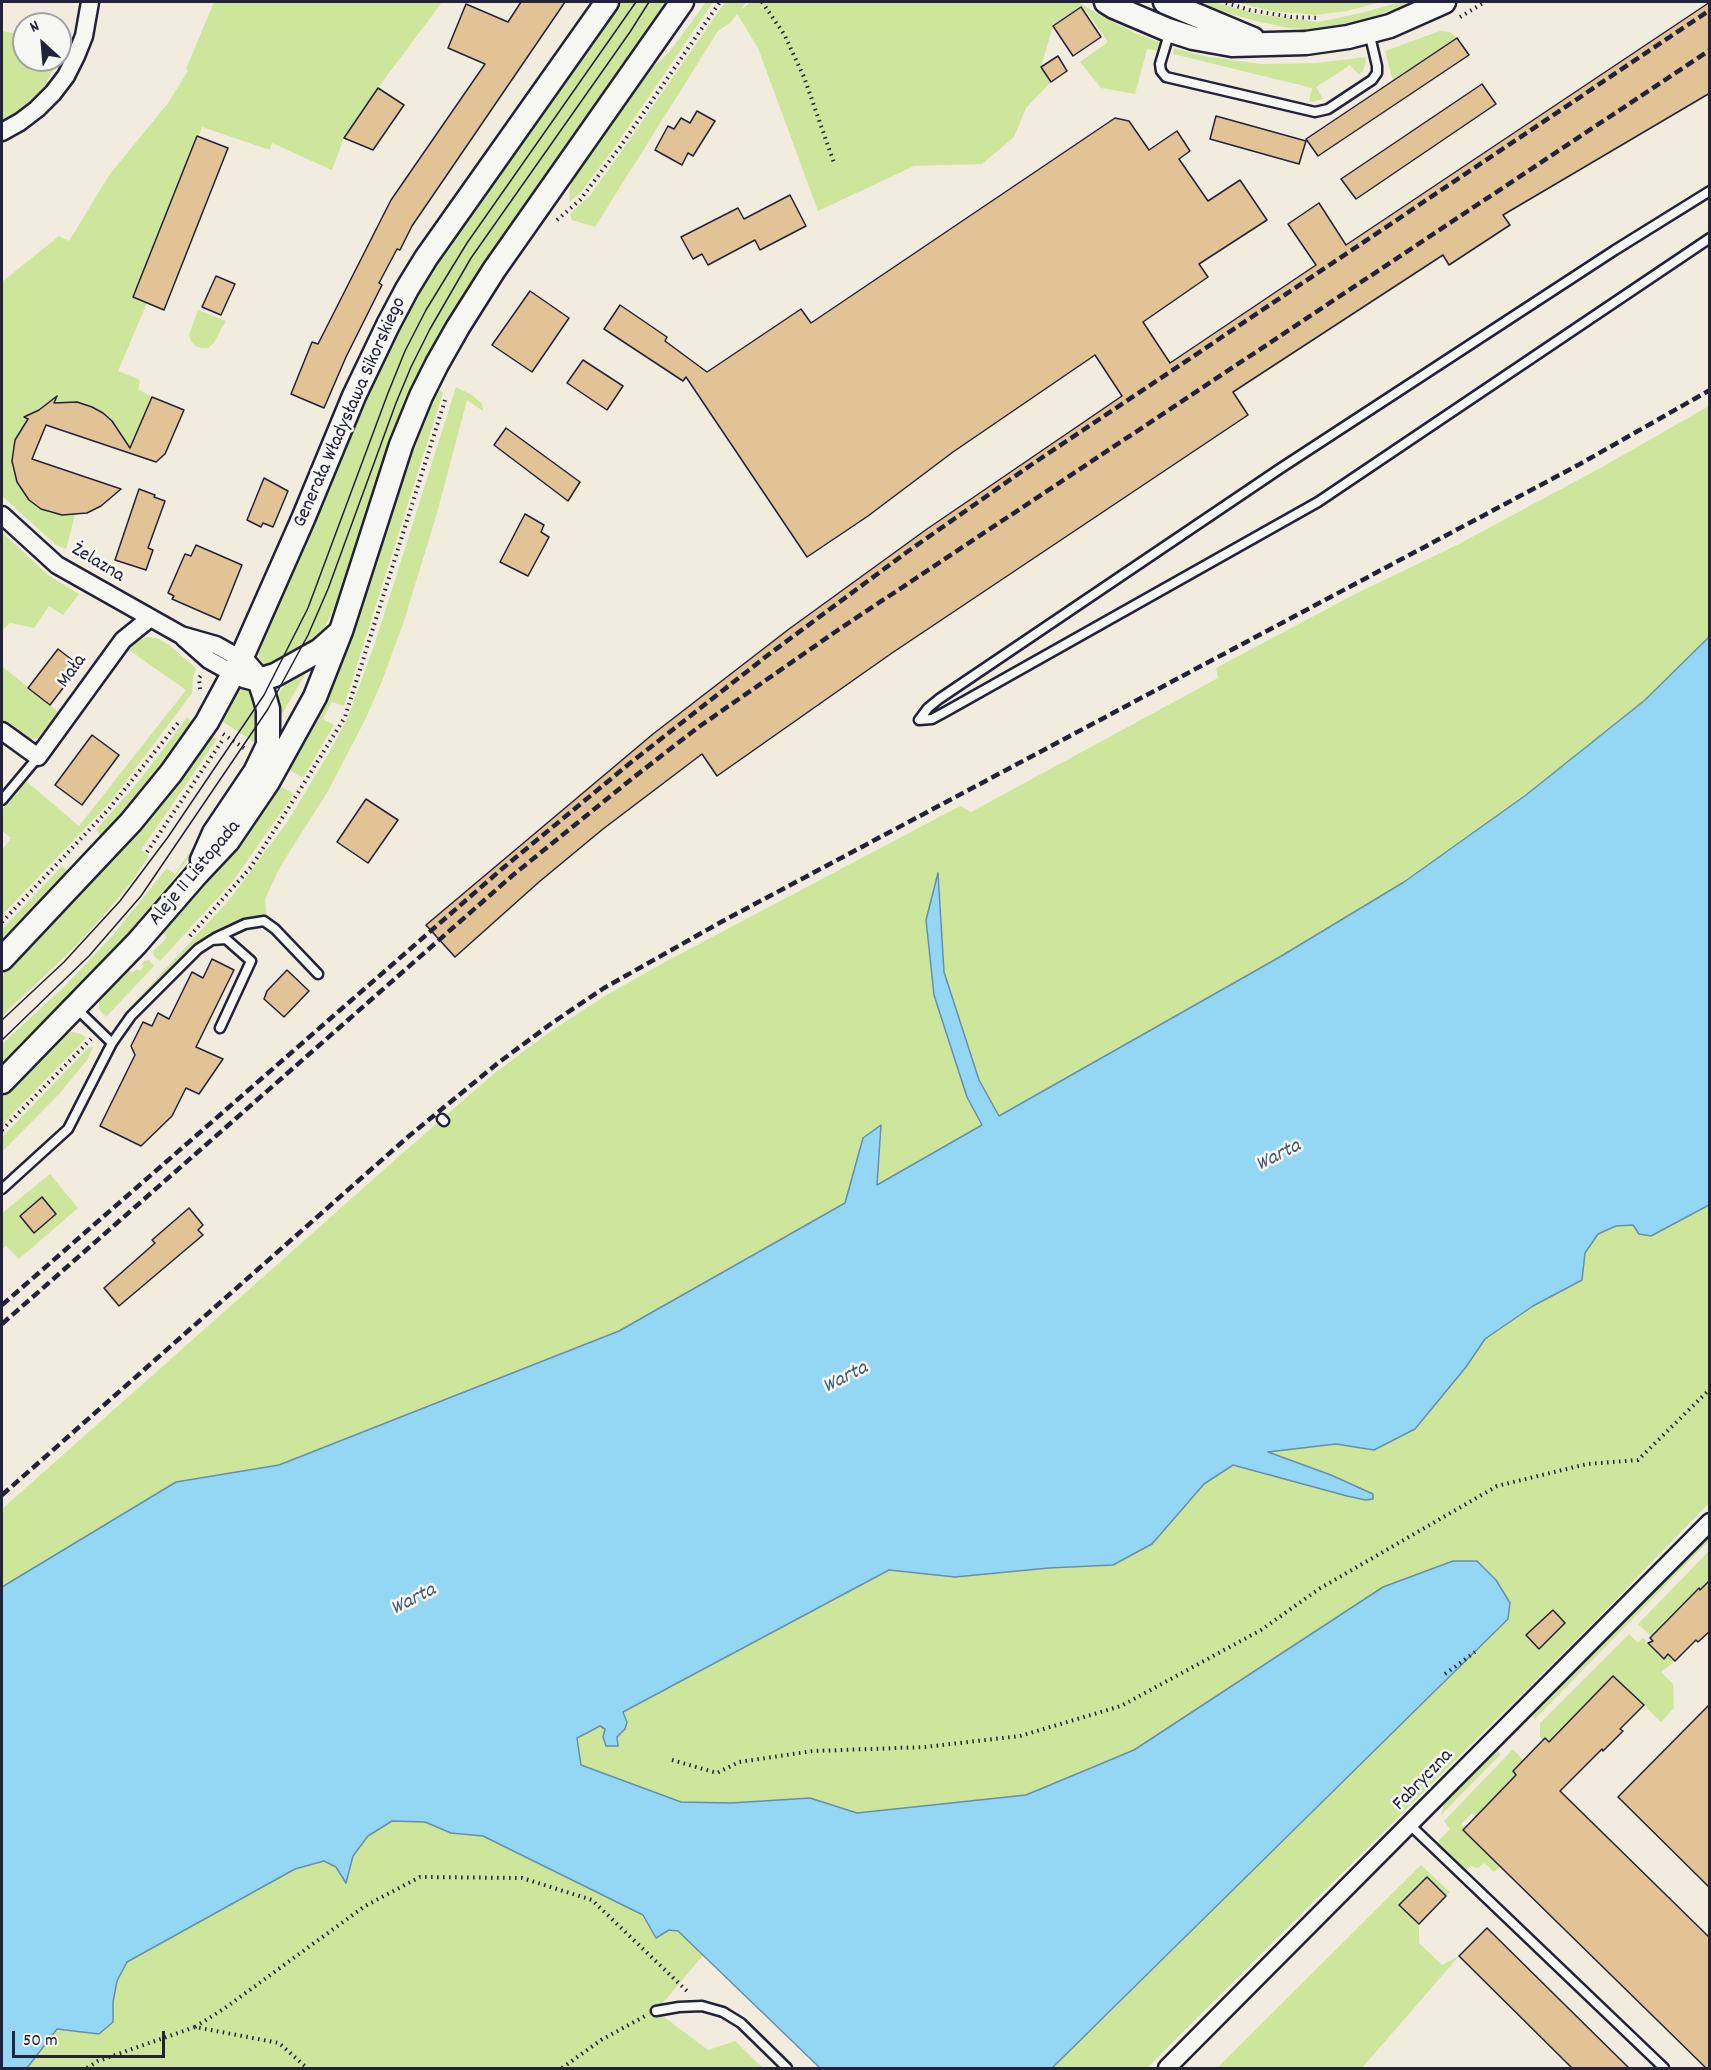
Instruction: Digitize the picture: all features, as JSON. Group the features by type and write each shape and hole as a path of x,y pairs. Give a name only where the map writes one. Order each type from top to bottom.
{"main road":[{"name":"Generała Władysława Sikorskiego","path":"238,666 354,396 407,289 426,258 607,2"},
{"path":"259,680 292,667 320,650 341,631 401,446 437,364 494,270 682,2"},
{"path":"1106,2 1170,31 1232,45 1306,44 1369,32 1412,18 1443,2"},
{"path":"1165,2 1266,43"},
{"name":"Aleje 11 Listopada","path":"2,1082 137,943 228,841 277,768 315,697 341,631"},
{"path":"2,959 153,796 207,722 238,666 259,680 268,709 268,745 255,772 214,833 196,875"}],"street":[{"path":"2,132 37,109 66,76 84,36 90,2"},
{"name":"Żelazna","path":"2,514 57,565 149,619 181,635 216,645 238,666"},
{"name":"Mała","path":"38,757 123,640 149,619"},
{"name":"Żelazna","path":"181,635 209,660 238,666"},
{"path":"2,731 38,757"},
{"name":"Fabryczna","path":"1167,2068 1710,1522"}],"lane":[{"path":"1170,31 1160,64 1161,72 1166,77 1315,112 1328,109 1372,80 1377,73 1369,32"},
{"path":"1710,191 1615,250 1271,474 939,699 919,720 932,719 945,712 1318,502 1710,238"},
{"path":"2,800 38,757"},
{"path":"2,1189 68,1129 112,1043 131,1016 198,949 245,924 264,921 275,929 318,974"},
{"path":"212,940 226,939 251,961 220,1028"},
{"path":"75,1007 112,1043"},
{"path":"1410,1825 1664,2068"},
{"path":"656,2011 702,2006 723,2012 741,2023 787,2068"}],"path":[{"path":"762,2 784,34 804,76 834,163"},
{"path":"1222,2 1291,17 1324,18"},
{"path":"196,698 200,690 199,678 209,660"},
{"path":"2,922 108,810 180,720"},
{"path":"147,852 226,736"},
{"path":"672,1760 717,1773 739,1762 813,1751 925,1747 1020,1736 1121,1706 1261,1630 1319,1589 1497,1486 1587,1464 1638,1460 1710,1389"},
{"path":"1445,1674 1475,1652"},
{"path":"87,2068 98,2061 195,2027 225,2008 365,1906 420,1877 522,1878 592,1900 702,2006"},
{"path":"562,2068 601,2040 656,2011"},
{"path":"195,2027 279,2043 307,2068"}],"green space":[{"path":"214,2 442,2 344,138 332,170 272,143 270,150 202,127 134,297 147,303 118,371 138,379 140,382 138,389 152,397 146,411 155,442 147,460 125,451 119,431 103,413 77,402 56,403 39,410 24,424 15,440 12,467 25,495 34,504 50,513 75,515 66,549 55,544 2,496 2,282 59,236 69,241 110,174 168,103 188,71 186,69"},
{"path":"620,2 667,2 475,278 432,347 388,449 337,602 322,633 318,639 278,662 263,664 258,655 366,394 404,317 423,284"},
{"path":"706,2 713,2 617,144 581,192 569,202 570,187 576,171 641,79 671,50"},
{"path":"725,2 746,2 741,10 750,2 1078,2 1135,33 1161,43 1159,51 1147,49 1135,94 1101,88 1080,62 1108,42 1087,12 1080,8 1053,26 1041,67 1051,82 1026,108 1014,137 982,164 914,166 818,211 758,48 737,14 730,23 718,31 595,227 572,220 570,214 590,195"},
{"path":"1193,2 1214,2 1258,14 1318,22 1400,2 1416,2 1364,20 1315,29 1289,28 1256,21"},
{"path":"1235,2 1377,3 1347,11 1315,15 1271,11"},
{"path":"2,31 12,33 12,72 52,72 41,92 13,116 2,121"},
{"path":"1440,31 1450,32 1457,38 1393,81 1385,51"},
{"path":"1174,48 1203,56 1261,64 1317,63 1365,57 1366,61 1359,75 1350,65 1316,87 1323,99 1313,102 1309,101 1312,88 1173,54"},
{"path":"198,310 226,321 213,344 208,348 195,346 189,335"},
{"path":"456,387 472,395 482,404 483,411 467,400 437,513 404,621 382,681 366,718 328,791 280,867 265,899 267,920 242,921 228,924 214,931 199,941 121,1017 230,899 288,821 330,751 348,717 375,643"},
{"path":"438,389 443,393 344,706 332,702 323,719 334,725 303,778 288,769 330,689 405,466 427,408"},
{"path":"1709,406 1709,637 1645,700 1526,795 1404,882 1278,958 999,1116 979,1080 944,972 939,876 934,995 967,1097 982,1125 877,1185 880,1126 863,1138 845,1203 619,1331 279,1465 176,1482 2,1587 2,1509 405,1151 496,1072 551,1031 605,996 663,963 960,806 971,812 1218,678 1216,668 1355,594 1457,545 1604,466"},
{"path":"2,532 48,575 79,594 63,615 49,606 34,628 10,623 2,631"},
{"path":"149,637 159,639 170,646 196,668 192,693 111,801 2,915 2,850 11,838 2,831 2,810 26,781 79,826 186,690 129,650 136,641"},
{"path":"2,666 58,712 37,739 23,738 2,723"},
{"path":"309,668 279,719 273,704 292,673"},
{"path":"249,686 254,694 261,747 222,721 240,689"},
{"path":"187,717 194,722 185,735 136,801 103,836 96,830 143,776"},
{"path":"211,736 217,739 141,850 149,856 130,884 75,947 2,1016 2,975 132,839 168,797"},
{"path":"251,763 203,838 163,893 119,945 2,1066 2,1044 65,986 113,935 167,868 175,874"},
{"path":"278,785 294,794 233,881 160,961 154,956 153,951 167,938 163,933 232,854"},
{"path":"62,866 69,872 2,942 2,929"},
{"path":"149,960 154,966 106,1017 99,1009 102,996 128,969 132,973 137,969 140,971 144,966 142,964 144,961"},
{"path":"71,1032 81,1034 86,1038 2,1125 2,1097 63,1036"},
{"path":"89,1047 93,1047 88,1059 60,1093 2,1152 2,1137"},
{"path":"50,1174 78,1208 19,1259 6,1246 2,1250 2,1213"},
{"path":"1709,1205 1709,1503 1600,1616 1147,2068 1052,2068 1303,1820 1335,1767 1037,1822 704,1818 581,1765 572,1722 746,1628 1594,1229 1633,1225 1651,1236"},
{"path":"1709,1535 1709,1541 1535,1719 1532,1716"},
{"path":"1709,1551 1709,1580 1700,1590 1698,1588 1651,1636 1638,1624"},
{"path":"1629,1634 1638,1643 1643,1638 1663,1659 1668,1654 1675,1661 1661,1672 1673,1684 1674,1708 1661,1722 1613,1676 1549,1742 1545,1738 1542,1740 1540,1723"},
{"path":"1513,1749 1523,1760 1513,1770 1516,1775 1476,1817 1472,1813 1461,1824 1465,1828 1463,1831 1500,1867 1494,1872 1484,1863 1478,1868 1470,1866 1463,1873 1434,1846 1450,1829 1444,1821"},
{"path":"1497,1751 1501,1754 1441,1815 1444,1804"},
{"path":"410,1807 505,1835 711,1946 656,2011 708,2050 735,2041 763,2068 13,2068 114,1952"},
{"path":"1421,1865 1450,1892 1446,1896 1427,1877 1399,1905 1419,1924 1419,1943 1442,1965 1459,1956 1362,2068 1217,2068"}],"water":[{"name":"Warta","path":"1709,637 1709,1205 1651,1236 1639,1234 1633,1225 1616,1226 1598,1234 1585,1253 1582,1280 1533,1306 1485,1339 1466,1367 1415,1429 1374,1450 1336,1444 1268,1452 1331,1475 1373,1494 1373,1499 1347,1496 1233,1465 1204,1484 1152,1544 1113,1565 1049,1568 955,1577 889,1570 623,1712 627,1722 625,1729 617,1737 618,1746 606,1746 603,1737 605,1729 600,1726 577,1738 581,1765 681,1802 731,1803 810,1798 857,1813 1026,1795 1134,1750 1383,1587 1453,1561 1477,1561 1496,1580 1510,1603 1508,1619 1052,2068 820,2068 678,1931 669,1930 656,1938 643,1915 483,1836 451,1833 425,1822 392,1821 368,1836 353,1856 346,1883 336,1867 324,1861 295,1869 127,1962 117,1981 113,2002 113,2022 99,2034 57,2029 27,2068 2,2068 2,1587 176,1482 279,1465 619,1331 845,1203 863,1138 881,1125 877,1185 982,1125 967,1097 934,995 926,920 938,873 944,972 979,1080 999,1116 1278,958 1404,882 1526,795 1645,700"}],"building":[{"path":"521,2 565,2 412,226 400,250 397,249 379,283 382,285 346,357 324,408 291,394 312,342 318,344 391,200 485,64 448,48 466,4 508,22"},
{"path":"1710,2 1710,93 1503,215 1510,225 1449,265 1443,255 1233,392 1248,415 892,653 717,776 702,754 603,829 455,957 426,925 653,734 789,629 927,529 1122,396 1095,355 953,452 868,516 807,557 686,377 683,381 604,329 620,305 667,337 665,341 707,372 801,309 811,323 1115,118 1129,121 1149,150 1177,131 1190,151 1179,159 1208,201 1240,180 1267,220 1199,264 1208,277 1143,322 1170,363 1316,265 1288,224 1319,203 1346,245"},
{"path":"1081,7 1101,37 1073,56 1053,26"},
{"path":"1457,38 1469,55 1318,156 1306,139"},
{"path":"1058,56 1067,71 1051,82 1041,67"},
{"path":"1482,84 1496,104 1356,199 1341,179"},
{"path":"378,88 404,105 373,150 344,138"},
{"path":"697,111 715,121 693,156 688,153 682,165 655,150 668,126 674,129 681,118 690,123"},
{"path":"1216,116 1306,141 1299,164 1210,139"},
{"path":"197,136 228,148 164,310 133,297"},
{"path":"790,195 806,226 760,250 755,240 708,265 702,254 693,259 681,237 738,208 744,219"},
{"path":"216,276 235,284 221,315 202,307"},
{"path":"530,291 569,318 532,372 492,345"},
{"path":"583,360 623,386 607,410 567,383"},
{"path":"57,396 54,403 77,402 103,413 112,421 130,448 152,397 184,410 165,454 156,462 46,425 32,459 121,489 101,506 87,513 62,515 41,509 29,500 17,482 12,461 15,440 28,419 24,417 39,410"},
{"path":"506,428 580,482 568,501 494,445"},
{"path":"264,478 288,491 273,527 263,523 261,527 247,520"},
{"path":"139,489 165,501 148,548 153,550 146,570 115,560"},
{"path":"525,514 544,525 541,532 549,537 528,576 500,562"},
{"path":"196,545 242,565 220,620 172,599 174,596 168,593 185,554 191,556"},
{"path":"58,649 80,666 50,705 28,688"},
{"path":"92,735 119,755 82,805 55,785"},
{"path":"366,799 398,820 368,863 337,842"},
{"path":"212,959 234,970 196,1047 223,1059 199,1094 186,1088 172,1116 141,1146 100,1126 135,1055 131,1046 143,1022 152,1026 158,1013 169,1019 192,972 203,978"},
{"path":"287,970 309,991 284,1017 264,999 267,991"},
{"path":"42,1197 56,1214 34,1233 20,1216"},
{"path":"189,1208 203,1225 198,1230 203,1235 119,1306 104,1288 155,1243 152,1240"},
{"path":"1710,1580 1710,1631 1698,1642 1696,1640 1675,1661 1668,1654 1664,1659 1648,1643 1653,1641 1650,1638 1699,1588 1700,1590"},
{"path":"1553,1610 1565,1623 1539,1649 1526,1635"},
{"path":"1613,1676 1644,1705 1620,1729 1623,1731 1560,1791 1710,1938 1710,2068 1706,2068 1463,1830 1516,1775 1513,1771 1545,1738 1549,1742"},
{"path":"1710,1704 1710,1888 1618,1797"},
{"path":"1427,1877 1446,1896 1419,1924 1399,1905"},
{"path":"1487,1928 1629,2068 1572,2068 1459,1956"}],"tram line":[{"path":"2,1020 64,962 120,901 168,837 264,695 308,608 388,393 405,351 426,310 467,243 636,2"},
{"path":"2,1040 89,956 141,896 268,709 308,635 328,589 396,403 430,329 471,258 649,2"}],"railway":[{"path":"2,1305 503,868 629,764 768,655 907,552 1031,465 1710,10"},
{"path":"2,1324 513,875 700,726 838,630 1710,50"},
{"path":"2,1495 409,1136 498,1063 604,988 721,922 1580,464 1710,390"}]}
